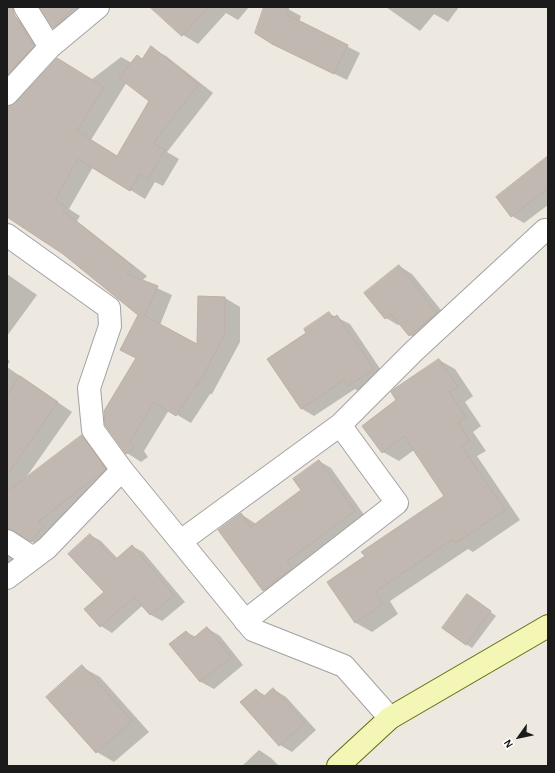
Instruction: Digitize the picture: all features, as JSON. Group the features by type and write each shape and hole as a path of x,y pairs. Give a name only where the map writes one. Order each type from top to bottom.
{"street":[{"path":"26,7 50,47"},
{"path":"7,94 50,47 98,7"},
{"path":"181,541 340,425 414,351 545,230"},
{"path":"7,235 109,308 110,326 89,388 93,430 122,470 253,630 344,666 390,718"},
{"path":"246,620 398,503 340,425"},
{"path":"7,578 47,548 122,470"},
{"path":"7,541 33,558"},
{"path":"338,766 390,718 548,626"}],"building":[{"path":"7,7 13,7 14,14 34,46 7,75"},
{"path":"40,7 75,7 53,28"},
{"path":"150,7 209,7 182,36"},
{"path":"264,7 289,7 286,14 348,45 334,74 272,44 255,33"},
{"path":"151,46 199,84 153,143 165,150 148,179 140,174 130,191 78,159 55,200 66,207 63,211 133,266 127,274 158,286 145,316 197,344 198,296 225,297 225,334 197,387 197,383 176,416 154,402 130,442 134,448 126,454 105,425 104,411 136,358 120,350 138,315 63,254 7,217 7,106 16,102 57,58 104,87 77,131 117,156 149,101 119,78 137,55 142,59"},
{"path":"548,156 548,188 511,217 496,197"},
{"path":"399,265 437,313 409,336 391,314 385,319 364,293"},
{"path":"329,312 333,318 337,315 374,369 348,386 344,380 301,409 267,359 306,333 304,329"},
{"path":"439,359 458,387 449,392 466,417 458,422 470,441 462,447 505,510 456,543 453,539 375,592 383,604 355,623 327,582 365,556 361,552 444,496 404,436 382,453 362,426 396,400 391,392 394,389"},
{"path":"20,376 58,402 7,475 7,396"},
{"path":"82,435 106,469 38,522 44,525 31,542 14,531 7,529 7,492"},
{"path":"319,460 355,511 287,561 292,568 263,591 218,530 241,513 251,527 301,490 293,479"},
{"path":"90,534 115,560 132,545 174,595 150,615 134,597 100,627 84,609 104,592 68,554"},
{"path":"467,594 491,611 466,645 442,628"},
{"path":"207,627 231,657 200,682 169,644 186,631 193,638"},
{"path":"82,665 132,721 96,753 46,697"},
{"path":"273,688 305,723 279,746 240,702 256,689 263,697"}]}
